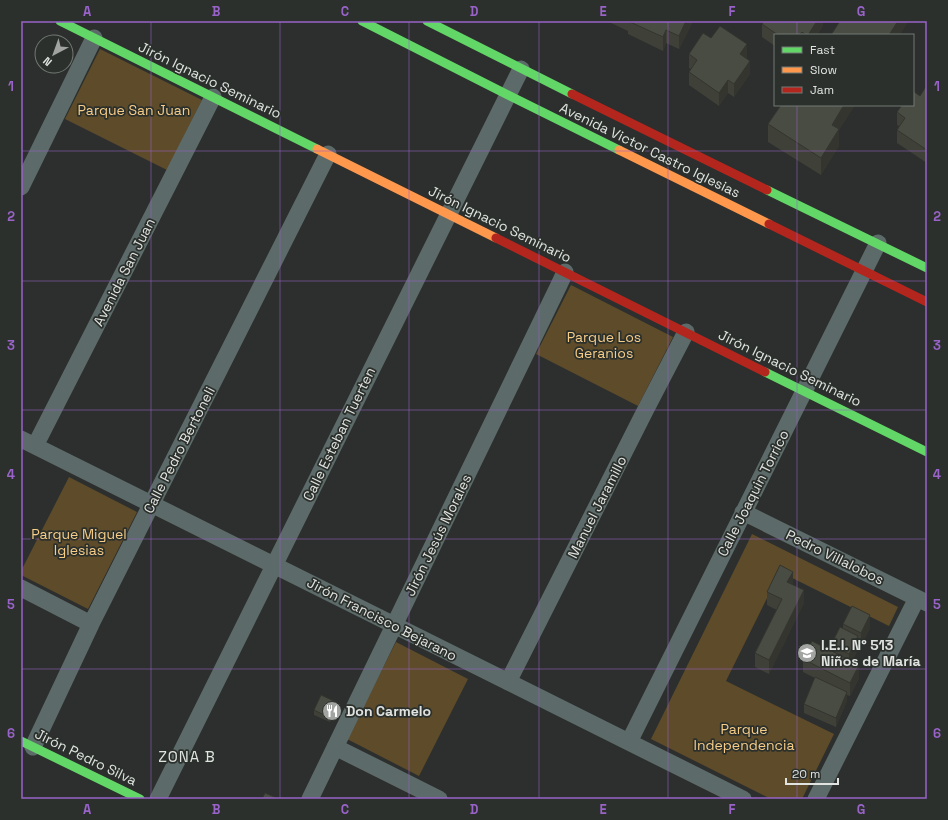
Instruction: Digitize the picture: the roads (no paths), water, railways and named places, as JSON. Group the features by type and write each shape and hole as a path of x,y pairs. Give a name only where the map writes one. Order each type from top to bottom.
{"street":[{"name":"Jirón Ignacio Seminario","path":"60,21 927,452"},
{"name":"Avenida Victor Castro Iglesias","path":"362,21 508,95 927,302"},
{"name":"Avenida Victor Castro Iglesias","path":"427,21 521,69 927,268"},
{"path":"21,188 94,38"},
{"name":"Calle Esteban Tuerten","path":"158,799 521,69"},
{"name":"Avenida San Juan","path":"28,442 214,97"},
{"name":"Calle Pedro Bertoneli","path":"27,744 91,624 328,154"},
{"name":"Calle Joaquin Torrico","path":"629,742 878,243"},
{"name":"Jirón Jesús Morales","path":"310,799 565,272"},
{"name":"Manuel Jaramillo","path":"508,682 686,332"},
{"name":"Jirón Francisco Bejarano","path":"28,442 743,799"},
{"name":"Pedro Villalobos","path":"743,512 922,600"},
{"path":"21,588 91,624"},
{"path":"816,799 922,600"},
{"name":"Jirón Pedro Silva","path":"27,744 140,799"},
{"path":"335,747 439,799"}],"place":[{"name":"I.E.I. N° 513 Niños de María","path":"807,653"},
{"name":"Don Carmelo","path":"332,711"}],"district":[{"name":"ZONA B","path":"187,756"}],"park label":[{"name":"Parque San Juan","path":"134,110"},
{"name":"Parque Los Geranios","path":"604,346"},
{"name":"Parque Miguel Iglesias","path":"79,542"},
{"name":"Parque Independencia","path":"744,738"}]}
